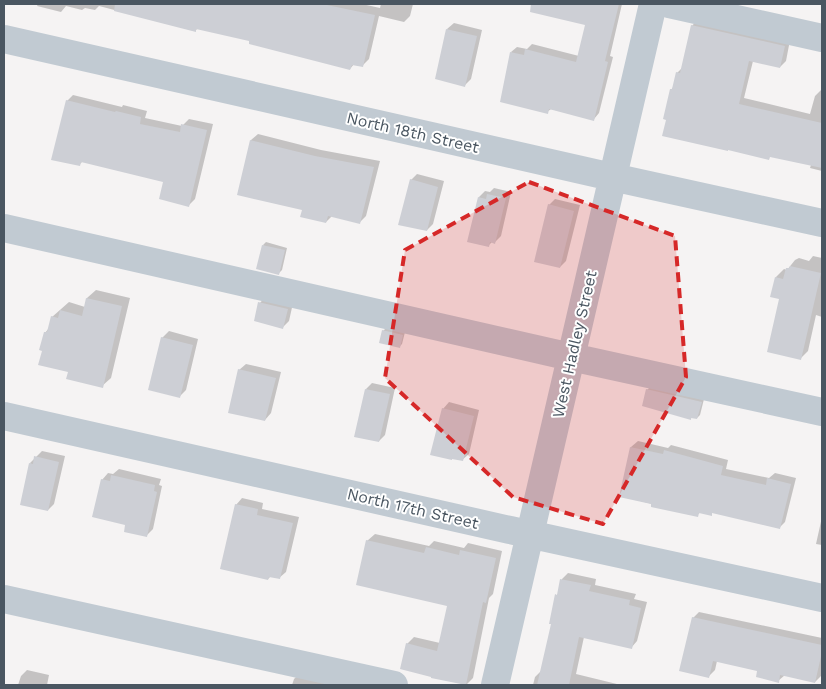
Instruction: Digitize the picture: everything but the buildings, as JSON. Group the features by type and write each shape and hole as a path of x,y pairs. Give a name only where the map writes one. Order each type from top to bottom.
{"street":[{"name":"West Hadley Street","path":"495,685 653,4"},
{"path":"669,4 822,38"},
{"name":"North 18th Street","path":"4,39 822,223"},
{"path":"4,228 822,412"},
{"name":"North 17th Street","path":"4,416 822,598"},
{"path":"4,599 394,685"}],"highlighted area":[{"path":"529,182 675,236 686,377 603,524 513,497 385,378 405,250"}]}
